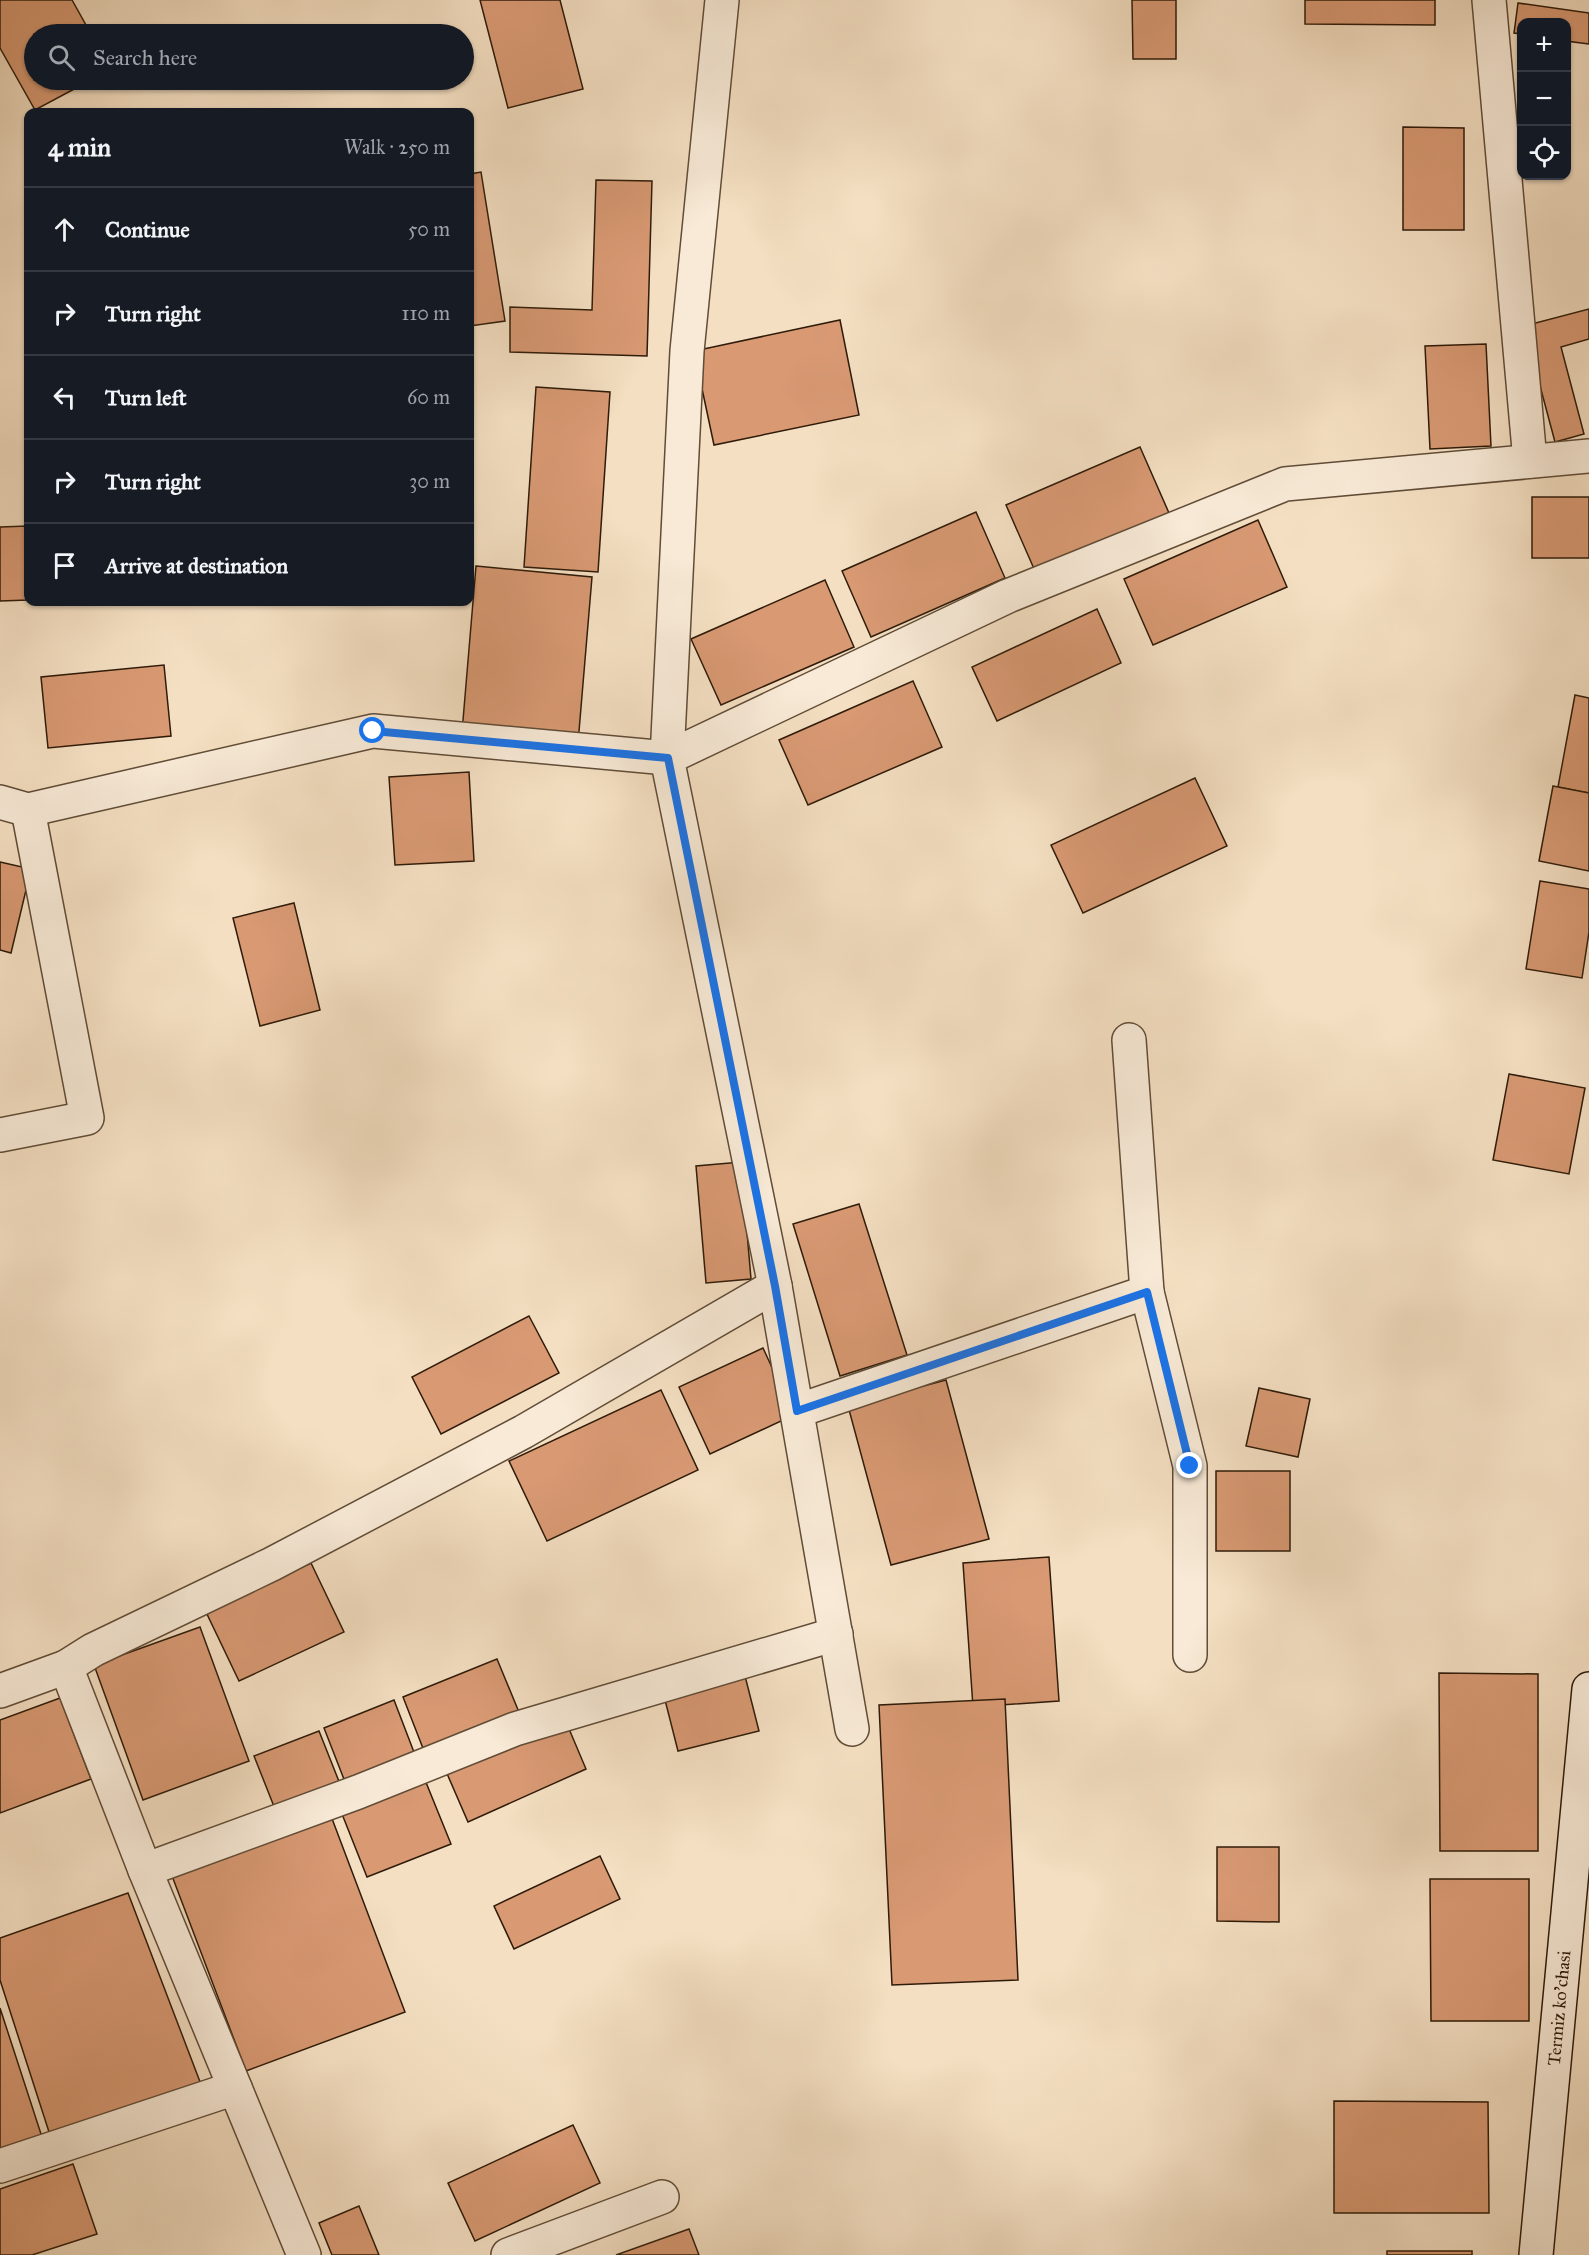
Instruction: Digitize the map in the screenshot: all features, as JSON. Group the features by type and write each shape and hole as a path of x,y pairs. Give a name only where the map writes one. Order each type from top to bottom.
{"street":[{"path":"722,0 687,351 668,758 775,1286 852,1730"},
{"path":"1489,0 1530,461"},
{"path":"0,1135 87,1118 14,806 373,731 668,758 1008,596 1285,483 1589,456"},
{"path":"1129,1040 1147,1292 1190,1466 1190,1655"},
{"path":"0,1691 66,1667 93,1650 272,1564 524,1432 775,1286"},
{"path":"797,1411 1147,1292"},
{"path":"145,1870 358,1792 514,1729 836,1634"},
{"path":"66,1667 145,1870 304,2255"},
{"name":"Termiz ko'chasi","path":"1536,2255 1583,1817 1589,1689"},
{"path":"0,2166 235,2088"},
{"path":"508,2255 662,2197"}],"building":[{"path":"0,0 72,0 85,24 24,24 24,90 72,90 39,108 34,108 0,48"},
{"path":"480,0 560,0 583,89 508,108"},
{"path":"1132,0 1176,0 1176,59 1133,59"},
{"path":"1305,0 1435,0 1435,25 1305,24"},
{"path":"1518,3 1589,13 1589,44 1571,42 1571,18 1517,18 1517,33 1514,33"},
{"path":"1403,127 1464,128 1464,230 1403,230"},
{"path":"481,172 505,321 474,325 474,173"},
{"path":"596,180 652,181 647,356 510,352 510,307 592,310"},
{"path":"1589,309 1589,339 1561,347 1584,434 1555,442 1524,326"},
{"path":"840,320 859,415 714,445 694,351"},
{"path":"1486,344 1491,446 1430,449 1425,346"},
{"path":"536,387 610,392 598,572 524,567"},
{"path":"1140,447 1169,513 1035,571 1006,505"},
{"path":"1532,497 1589,497 1589,558 1532,558"},
{"path":"976,512 1005,578 871,637 842,571"},
{"path":"1258,520 1287,587 1153,645 1124,579"},
{"path":"24,526 24,600 0,601 0,527"},
{"path":"476,566 592,577 578,743 462,732"},
{"path":"825,580 854,647 721,705 691,639"},
{"path":"1097,609 1121,663 997,721 972,667"},
{"path":"164,665 171,736 48,748 41,677"},
{"path":"913,681 942,747 808,805 779,740"},
{"path":"1575,695 1589,698 1589,793 1558,787"},
{"path":"469,772 474,861 395,865 389,777"},
{"path":"1195,778 1227,846 1083,913 1051,845"},
{"path":"1553,786 1589,793 1589,871 1539,861"},
{"path":"0,862 31,869 11,953 0,950"},
{"path":"1540,881 1589,889 1589,932 1582,978 1526,969"},
{"path":"294,903 320,1010 260,1026 233,918"},
{"path":"1509,1074 1585,1088 1569,1174 1493,1160"},
{"path":"741,1162 751,1279 706,1283 696,1166"},
{"path":"859,1204 907,1355 840,1376 793,1224"},
{"path":"529,1316 559,1373 441,1434 412,1377"},
{"path":"763,1348 794,1415 710,1454 679,1387"},
{"path":"946,1380 989,1539 891,1565 848,1406"},
{"path":"1259,1388 1310,1399 1298,1457 1246,1446"},
{"path":"661,1390 698,1470 547,1541 509,1461"},
{"path":"1216,1471 1290,1471 1290,1551 1216,1551"},
{"path":"1049,1557 1059,1701 973,1707 963,1563"},
{"path":"311,1563 344,1632 239,1681 206,1612"},
{"path":"200,1627 249,1761 143,1800 94,1665"},
{"path":"497,1659 521,1717 426,1756 403,1697"},
{"path":"744,1672 759,1731 678,1751 663,1692"},
{"path":"1439,1673 1538,1674 1538,1851 1440,1851"},
{"path":"60,1698 91,1779 0,1813 0,1720"},
{"path":"1005,1699 1018,1980 892,1985 879,1705"},
{"path":"394,1700 417,1760 347,1787 324,1728"},
{"path":"564,1717 586,1769 468,1822 445,1769"},
{"path":"319,1731 342,1789 277,1814 254,1756"},
{"path":"423,1775 451,1844 367,1877 340,1809"},
{"path":"328,1808 405,2012 246,2071 169,1868"},
{"path":"1217,1847 1279,1847 1279,1922 1217,1921"},
{"path":"600,1856 620,1899 514,1949 494,1906"},
{"path":"1430,1879 1529,1879 1529,2021 1431,2021"},
{"path":"128,1893 202,2087 50,2135 0,1980 0,1938"},
{"path":"0,2008 42,2137 0,2151"},
{"path":"1334,2101 1488,2102 1489,2213 1334,2213"},
{"path":"573,2125 600,2183 475,2241 448,2183"},
{"path":"73,2164 97,2234 32,2255 0,2255 0,2189"},
{"path":"359,2206 379,2255 332,2255 319,2223"},
{"path":"689,2229 699,2255 616,2255"},
{"path":"1387,2251 1472,2251 1472,2255 1387,2255"}],"route":[{"path":"373,731 668,758 775,1286 797,1411 1147,1292 1190,1466"}]}
